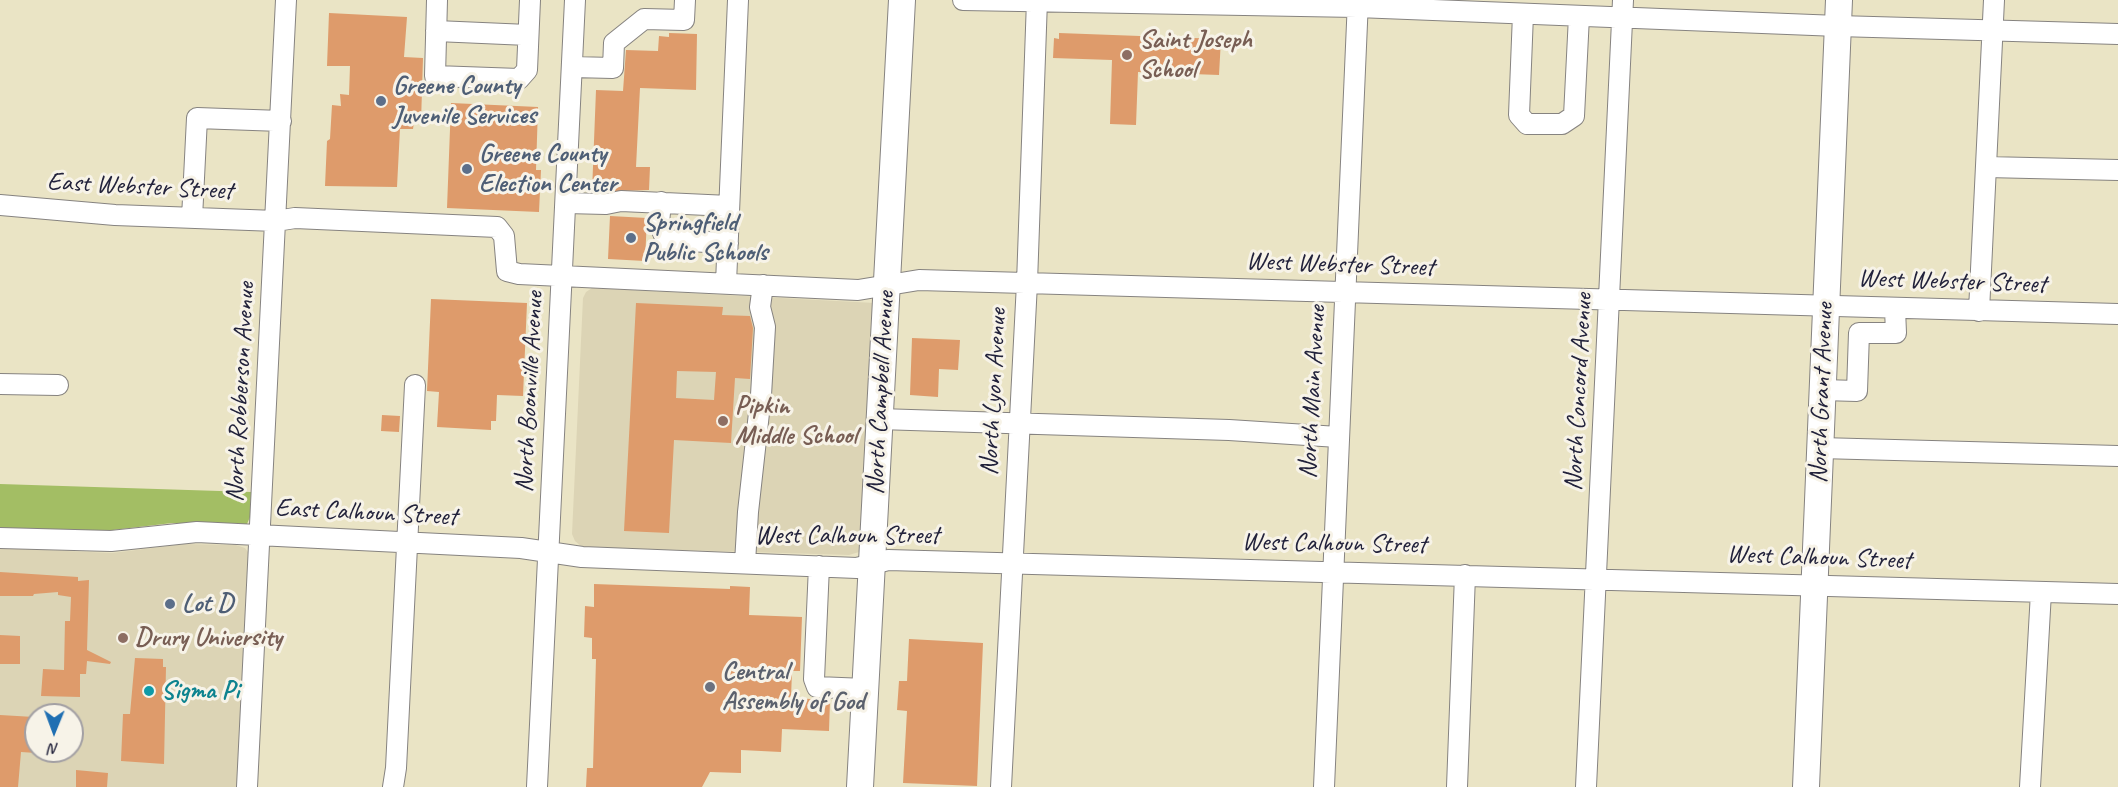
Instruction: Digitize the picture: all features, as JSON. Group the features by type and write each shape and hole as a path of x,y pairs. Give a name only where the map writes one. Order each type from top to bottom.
{"main road":[{"name":"North Campbell Avenue","path":"860,787 902,0"},
{"name":"North Grant Avenue","path":"1806,787 1839,0"}],"street":[{"name":"North Robberson Avenue","path":"247,787 286,0"},
{"path":"437,0 435,76 519,79 526,70 530,0"},
{"name":"North Boonville Avenue","path":"537,787 575,0"},
{"path":"572,67 613,69 614,43 645,19 684,20 685,0"},
{"path":"726,283 738,0"},
{"path":"963,0 1358,3 1579,16 1623,9 1838,26 2118,34"},
{"path":"1979,311 1994,0"},
{"name":"North Lyon Avenue","path":"1002,787 1027,283 1037,1"},
{"name":"North Main Avenue","path":"1324,787 1358,3"},
{"name":"North Concord Avenue","path":"1586,787 1623,9"},
{"path":"1523,14 1519,115 1527,124 1562,124 1574,117 1579,16"},
{"path":"436,31 528,35"},
{"path":"192,218 197,118 281,121"},
{"path":"1986,167 2118,170"},
{"path":"566,203 660,202 729,206"},
{"path":"660,202 659,223 666,240 728,243"},
{"name":"East Webster Street","path":"0,205 115,215 276,220 295,218 496,227 504,236 507,271 519,274 562,276"},
{"name":"West Webster Street","path":"562,276 858,290 920,280 2118,314"},
{"path":"746,563 748,512 757,446 762,383 765,327 760,306 763,285"},
{"path":"1822,390 1857,391 1859,333 1896,333 1895,309"},
{"path":"0,384 58,385"},
{"path":"393,787 396,768 415,385"},
{"path":"879,419 1229,430 1338,437"},
{"path":"1820,448 2118,456"},
{"name":"East Calhoun Street","path":"0,538 102,542 185,532 521,548 549,552"},
{"name":"West Calhoun Street","path":"549,552 582,557 857,568 888,560 2118,594"},
{"path":"819,566 814,679 817,687 865,689"},
{"path":"1457,787 1465,575"},
{"path":"2030,787 2041,592"}],"shaded area":[{"name":"Pipkin Middle School","path":"592,288 875,303 863,545 859,552 849,555 582,547 575,541 572,534 583,298"},
{"name":"Drury University","path":"185,544 236,545 245,548 248,552 237,787 0,787 0,548 112,553"}],"green space":[{"path":"0,484 251,492 250,517 247,524 242,526 172,523 96,532 0,528"}],"building":[{"name":"Greene County Juvenile Services","path":"329,13 407,17 404,57 423,58 421,122 414,122 413,129 400,129 397,187 325,186 327,141 330,139 332,105 341,106 340,94 349,95 350,66 327,66"},
{"path":"669,33 697,34 696,90 640,88 636,167 650,167 649,190 592,192 596,90 623,91 626,50 658,51 659,36 669,37"},
{"path":"1059,33 1221,39 1219,75 1138,72 1136,125 1110,124 1112,60 1053,58 1054,38 1059,39"},
{"path":"451,103 538,107 536,170 541,170 539,212 447,208"},
{"path":"610,216 647,218 645,261 608,259"},
{"path":"431,299 527,303 523,396 497,395 496,421 491,421 491,430 437,427 439,392 427,391"},
{"path":"636,303 723,307 722,315 750,316 753,328 750,379 735,378 731,443 674,440 669,533 624,531","holes":["677,371 716,372 714,400 676,398"]},
{"path":"912,338 960,340 958,370 939,369 938,397 910,395"},
{"path":"382,415 400,416 399,432 381,431"},
{"path":"0,572 78,577 78,581 89,580 87,650 111,662 110,664 87,661 86,674 80,674 80,697 41,696 43,669 64,670 65,621 70,621 71,597 58,595 58,592 34,594 33,596 0,596"},
{"name":"Central Assembly of God","path":"594,584 730,589 730,586 750,587 749,615 802,617 800,671 792,671 791,698 830,700 829,731 782,729 781,752 741,750 741,773 710,772 702,787 586,787 587,768 593,768 596,659 592,659 592,638 584,637 585,606 594,607"},
{"path":"0,635 20,636 20,664 0,664"},
{"path":"909,639 983,643 977,786 903,783 907,711 897,710 899,681 907,681"},
{"name":"Sigma Pi","path":"135,658 163,659 163,667 166,667 164,764 121,761 123,714 130,714"},
{"path":"0,715 24,716 24,752 21,752 18,787 0,787"},
{"path":"76,770 108,773 107,787 76,787"}],"place":[{"name":"Saint Joseph School","path":"1127,55"},
{"name":"Greene County Juvenile Services","path":"381,101"},
{"name":"Greene County Election Center","path":"467,169"},
{"name":"Springfield Public Schools","path":"631,238"},
{"name":"Pipkin Middle School","path":"723,421"},
{"name":"Lot D","path":"170,604"},
{"name":"Drury University","path":"123,638"},
{"name":"Central Assembly of God","path":"710,687"},
{"name":"Sigma Pi","path":"149,691"}]}
